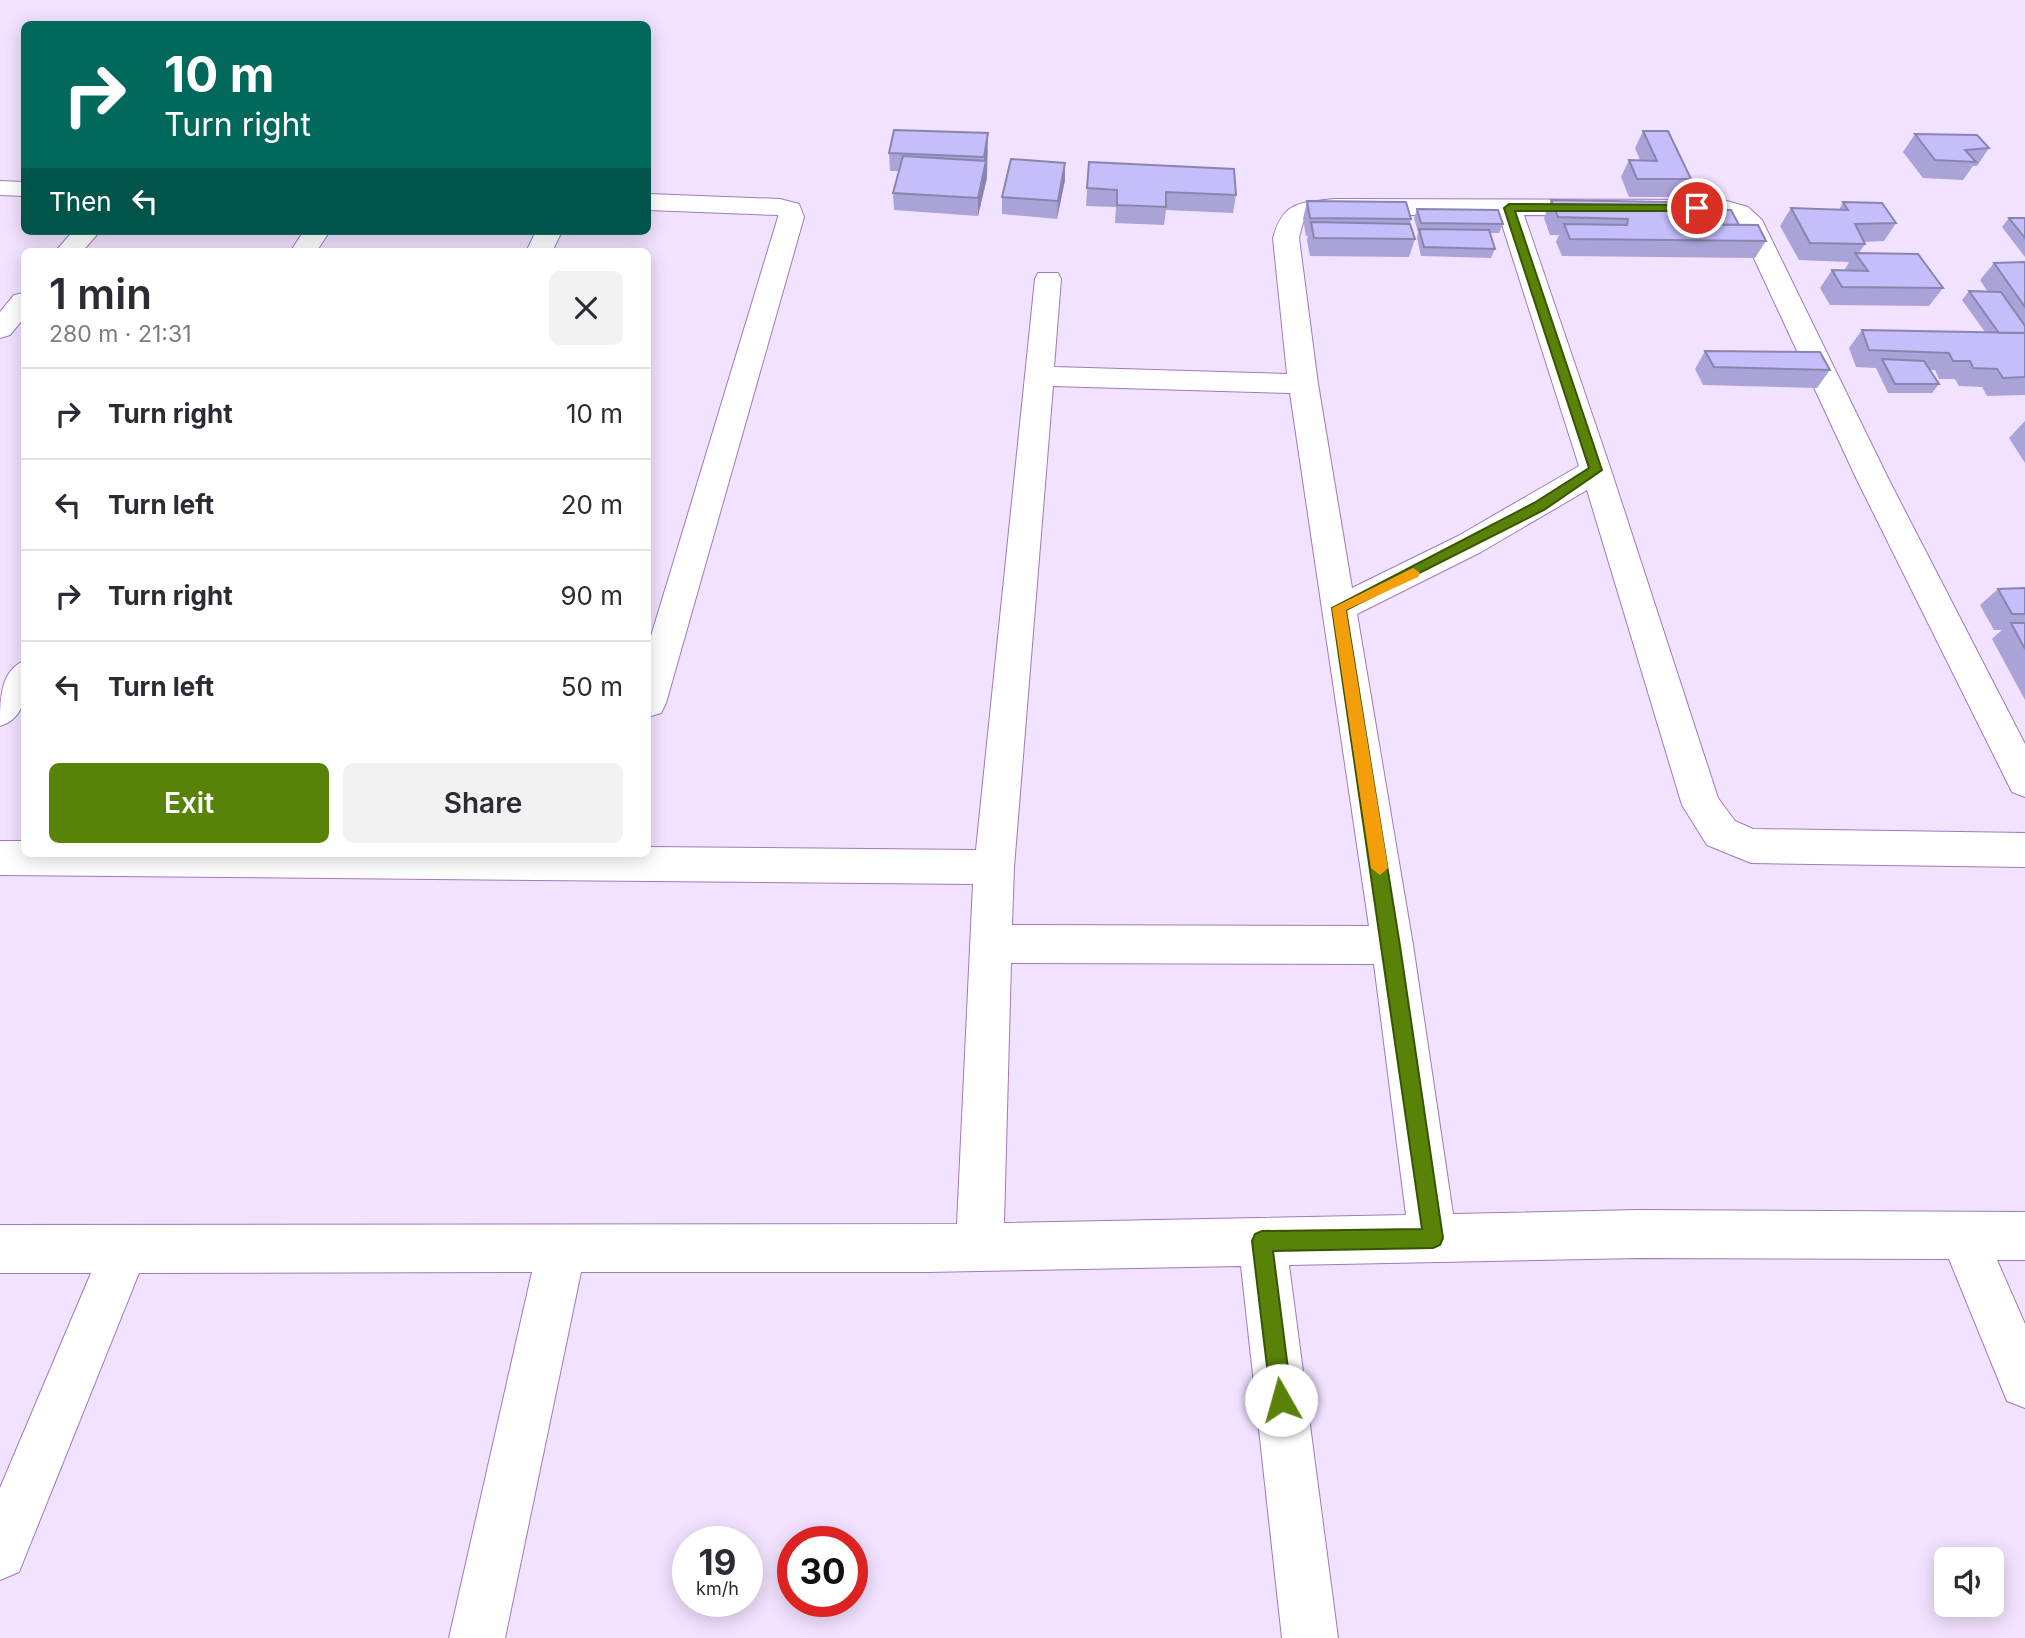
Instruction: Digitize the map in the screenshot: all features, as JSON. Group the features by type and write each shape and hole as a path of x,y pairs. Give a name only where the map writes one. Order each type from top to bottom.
{"street":[{"path":"0,188 21,189"},
{"path":"651,202 780,206 790,209 791,217 651,693"},
{"path":"1433,1238 1392,946 1303,384 1286,238 1291,218 1306,210 1334,207 1723,208 1740,212 1749,220 1874,480 2025,781"},
{"path":"1509,208 1596,470 1701,805 1721,833 1751,846 2025,850"},
{"path":"72,248 83,235"},
{"path":"980,1247 994,867 1048,279"},
{"path":"0,329 21,304"},
{"path":"1038,376 1303,384"},
{"path":"1339,608 1493,531 1596,470"},
{"path":"0,712 21,680"},
{"path":"0,858 132,857"},
{"path":"348,857 994,867"},
{"path":"991,944 1392,946"},
{"path":"0,1249 980,1247 1639,1234 2025,1236"},
{"path":"1962,1236 2025,1382"},
{"path":"1262,1241 1310,1638"},
{"path":"477,1638 562,1247"},
{"path":"0,1553 125,1248"}],"building":[{"path":"894,130 988,133 984,157 889,153"},
{"path":"1643,131 1668,131 1691,179 1637,179 1629,160 1657,161"},
{"path":"1915,134 1977,135 1989,148 1965,150 1976,162 1935,160"},
{"path":"903,156 986,161 978,198 893,193"},
{"path":"1011,159 1065,163 1058,201 1002,197"},
{"path":"1089,162 1234,169 1236,195 1166,192 1166,207 1117,205 1117,190 1087,188"},
{"path":"1551,200 1671,202 1686,224 1758,225 1766,241 1570,239 1564,224 1627,225 1628,219 1558,217"},
{"path":"1307,201 1406,202 1411,219 1310,218"},
{"path":"1843,202 1882,203 1896,223 1855,224 1865,244 1810,243 1791,208 1848,210"},
{"path":"1417,209 1498,210 1503,224 1421,223"},
{"path":"1677,210 1731,210 1739,225 1686,224"},
{"path":"2009,218 2025,218 2025,238"},
{"path":"1311,222 1410,224 1415,239 1314,238"},
{"path":"1419,229 1489,230 1495,249 1424,247"},
{"path":"1855,253 1918,254 1943,288 1842,287 1832,270 1868,271"},
{"path":"2025,262 2025,307 1994,263"},
{"path":"1969,291 2001,292 2025,326 2025,333 1999,333"},
{"path":"1862,330 2025,333 2025,377 2003,378 1997,369 1973,368 1970,361 1953,361 1949,353 1869,350"},
{"path":"1705,351 1820,352 1830,370 1714,367"},
{"path":"1882,359 1924,361 1939,384 1895,384"},
{"path":"2025,588 2025,614 2012,614 1998,589"},
{"path":"2011,623 2025,623 2025,649"}],"slow traffic":[{"path":"1380,868 1339,608 1413,573"}],"route":[{"path":"1281,1400 1262,1241 1433,1238 1392,946 1339,608 1539,507 1596,470 1509,208 1697,208"}]}
